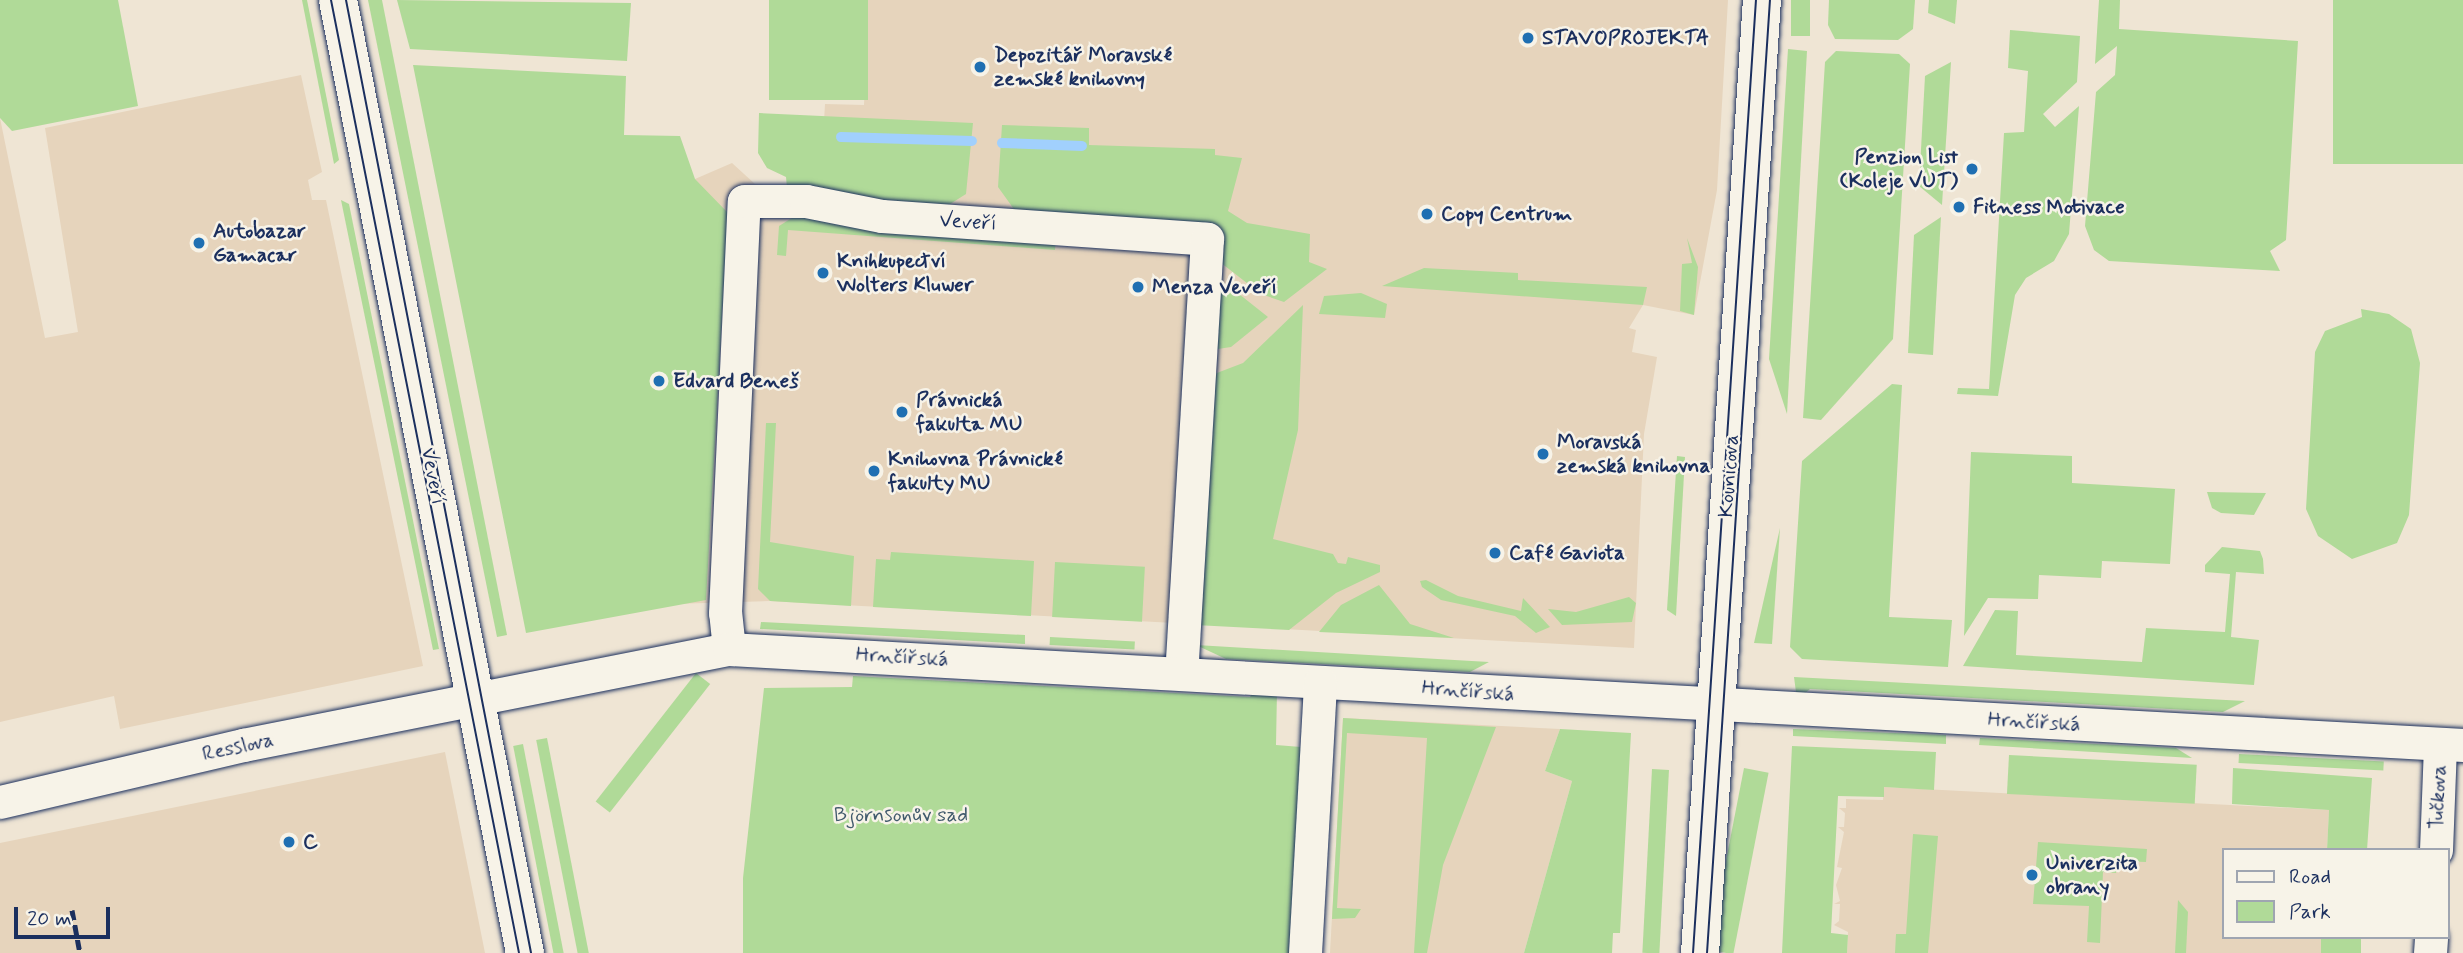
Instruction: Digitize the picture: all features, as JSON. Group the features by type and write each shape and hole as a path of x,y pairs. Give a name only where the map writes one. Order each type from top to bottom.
{"main road":[{"name":"Veveří","path":"338,0 477,697 525,953"},
{"name":"Kounicova","path":"1700,953 1713,705 1762,0"}],"street":[{"name":"Veveří","path":"729,649 725,613 744,201 806,201 882,216 1207,239 1181,673"},
{"name":"Hrnčířská","path":"477,697 729,649 2452,744"},
{"path":"1306,943 1320,682"},
{"name":"Resslova","path":"0,802 243,745 477,697"},
{"name":"Tučkova","path":"2435,848 2452,744"}],"shaded area":[{"path":"868,0 1728,0 1717,190 1694,315 1643,305 1629,328 1636,330 1632,352 1657,357 1644,434 1634,648 770,601 672,604 695,179 732,163 755,184 820,190 825,104 864,105"},
{"path":"301,75 322,172 308,180 312,200 326,200 423,666 120,729 114,696 0,722 0,118 45,338 78,332 45,128"},
{"path":"1343,718 1560,729 1545,771 1572,781 1524,953 1330,953"},
{"name":"C","path":"445,752 485,953 0,953 0,843"},
{"name":"Univerzita obrany","path":"1884,787 2329,810 2327,848 2222,848 2222,939 2321,939 2321,953 1847,953 1848,932 1834,925 1839,921 1840,904 1834,904 1840,901 1836,885 1842,868 1837,867 1844,832 1838,827 1844,827 1845,813 1839,808 1846,808 1846,799 1883,800"}],"green space":[{"path":"0,0 118,0 138,106 12,131 0,118"},
{"path":"302,0 307,0 339,160 334,164"},
{"path":"368,0 382,0 507,635 497,637"},
{"path":"397,0 631,3 627,61 410,49"},
{"path":"769,0 868,0 868,100 769,100"},
{"path":"1791,0 1810,0 1810,36 1791,36"},
{"path":"1829,0 1915,0 1913,29 1898,40 1835,39 1828,25"},
{"path":"1929,0 1957,0 1955,24 1928,13"},
{"path":"2099,0 2120,0 2119,29 2298,41 2286,240 2270,251 2280,271 2109,261 2094,250 2085,226 2096,92 2115,75 2117,46 2095,64"},
{"path":"2333,0 2463,0 2463,164 2333,164"},
{"path":"2010,30 2080,36 2077,82 2043,114 2055,127 2079,106 2069,234 2054,261 2026,278 2015,295 1998,396 1957,394 1958,388 1989,389 2004,133 2024,132 2028,71 2008,68"},
{"path":"1788,49 1807,51 1787,414 1769,359"},
{"path":"1836,51 1899,54 1910,64 1893,339 1821,420 1803,418 1825,62"},
{"path":"1951,62 1942,205 1919,186 1925,76"},
{"path":"413,65 626,76 624,135 680,136 695,179 728,213 706,600 526,633"},
{"path":"759,113 973,123 966,194 939,211 787,188 786,177 767,168 758,153"},
{"path":"1002,125 1089,128 1089,145 1215,149 1215,155 1242,158 1228,211 1247,223 1310,234 1309,262 1327,269 1284,302 1261,294 1216,259 1217,225 1016,212 998,187"},
{"path":"341,200 349,204 439,649 433,650"},
{"path":"795,216 1056,240 1055,250 788,230 786,256 777,255 779,226"},
{"path":"1941,217 1933,355 1908,353 1914,235"},
{"path":"1687,238 1698,267 1694,315 1680,311 1682,264 1692,263"},
{"path":"1424,268 1518,273 1518,280 1647,287 1643,305 1382,286"},
{"path":"1214,287 1239,294 1268,317 1231,347 1211,350"},
{"path":"1361,293 1387,304 1385,318 1319,314 1324,296"},
{"path":"1303,305 1298,430 1273,539 1333,554 1338,563 1346,564 1348,557 1380,565 1380,572 1336,593 1289,630 1195,625 1209,376 1243,363"},
{"path":"2361,309 2389,314 2411,329 2420,363 2409,515 2397,543 2352,559 2318,536 2306,509 2315,352 2325,331 2362,317"},
{"path":"1892,384 1902,385 1889,617 1952,620 1948,667 1802,659 1790,647 1802,461"},
{"path":"766,423 776,423 770,542 854,556 851,606 770,601 758,589"},
{"path":"1971,452 2072,456 2072,483 2175,489 2170,564 2102,561 2101,578 2039,575 2038,599 1988,598 1964,636"},
{"path":"1677,456 1685,457 1676,616 1667,610"},
{"path":"2207,492 2266,493 2254,515 2221,513 2212,508"},
{"path":"1780,528 1772,644 1754,643"},
{"path":"2222,547 2260,551 2263,559 2264,574 2236,572 2231,637 2259,640 2254,685 1963,666 1995,610 2018,611 2016,655 2142,662 2146,628 2225,632 2230,574 2205,572 2205,565"},
{"path":"891,552 1034,561 1031,616 873,607 876,559 890,560"},
{"path":"1055,562 1145,567 1142,622 1052,617"},
{"path":"1426,580 1458,596 1521,611 1523,598 1550,627 1536,633 1515,616 1441,600 1422,587 1420,581"},
{"path":"1379,585 1410,624 1454,638 1319,632 1341,605"},
{"path":"1629,597 1636,603 1632,622 1562,625 1548,609 1576,612"},
{"path":"761,622 1025,635 1025,644 760,629"},
{"path":"1050,637 1135,641 1134,649 1050,645"},
{"path":"1196,645 1489,662 1470,672 1226,659"},
{"path":"696,673 710,684 610,813 596,801"},
{"name":"Björnsonův sad","path":"853,676 1250,697 1253,691 1277,691 1276,745 1301,747 1290,953 743,953 743,878 764,688 852,687"},
{"path":"1794,677 2245,701 2223,712 1810,689 1797,700"},
{"path":"1343,718 1496,727 1443,865 1427,953 1414,953 1427,738 1347,733 1337,908 1361,909 1355,918 1332,919"},
{"path":"1560,729 1631,733 1620,933 1613,933 1612,953 1524,953 1572,781 1545,771"},
{"path":"1793,729 1946,735 1946,744 1793,736"},
{"path":"547,738 589,953 578,953 536,740"},
{"path":"1980,738 2176,748 2192,758 1979,745"},
{"path":"523,744 564,953 553,953 513,746"},
{"path":"1792,746 1936,752 1934,790 1884,787 1884,797 1838,796 1831,933 1848,935 1847,953 1782,953"},
{"path":"2239,754 2384,762 2383,771 2239,763"},
{"path":"2009,755 2197,765 2195,804 2007,794"},
{"path":"1744,768 1769,773 1734,953 1709,950"},
{"path":"2233,768 2372,778 2367,848 2327,848 2329,810 2232,804"},
{"path":"1652,769 1669,770 1659,953 1642,953"},
{"path":"1913,834 1938,836 1928,953 1895,953 1896,934 1906,934"},
{"path":"2038,842 2147,849 2146,862 2117,861 2116,873 2103,872 2100,943 2087,942 2089,906 2033,904"},
{"path":"2178,900 2188,912 2186,953 2175,953"},
{"path":"2321,939 2361,939 2361,953 2321,953"}],"waterway":[{"path":"841,137 972,141"},
{"path":"1002,143 1082,146"}],"tram line":[{"path":"331,0 519,953"},
{"path":"346,0 531,953"},
{"path":"1693,953 1756,0"},
{"path":"1707,953 1770,0"}],"railway":[{"path":"72,910 80,953"}],"place":[{"name":"STAVOPROJEKTA","path":"1528,38"},
{"name":"Depozitář Moravské zemské knihovny","path":"980,67"},
{"name":"Penzion List (Koleje VUT)","path":"1972,169"},
{"name":"Fitness Motivace","path":"1959,207"},
{"name":"Copy Centrum","path":"1427,214"},
{"name":"Autobazar Gamacar","path":"199,243"},
{"name":"Knihkupectví Wolters Kluwer","path":"823,273"},
{"name":"Menza Veveří","path":"1138,287"},
{"name":"Edvard Beneš","path":"659,381"},
{"name":"Právnická fakulta MU","path":"902,412"},
{"name":"Moravská zemská knihovna","path":"1543,454"},
{"name":"Knihovna Právnické fakulty MU","path":"874,471"},
{"name":"Café Gaviota","path":"1495,553"},
{"name":"C","path":"289,842"},
{"name":"Univerzita obrany","path":"2032,875"}]}
